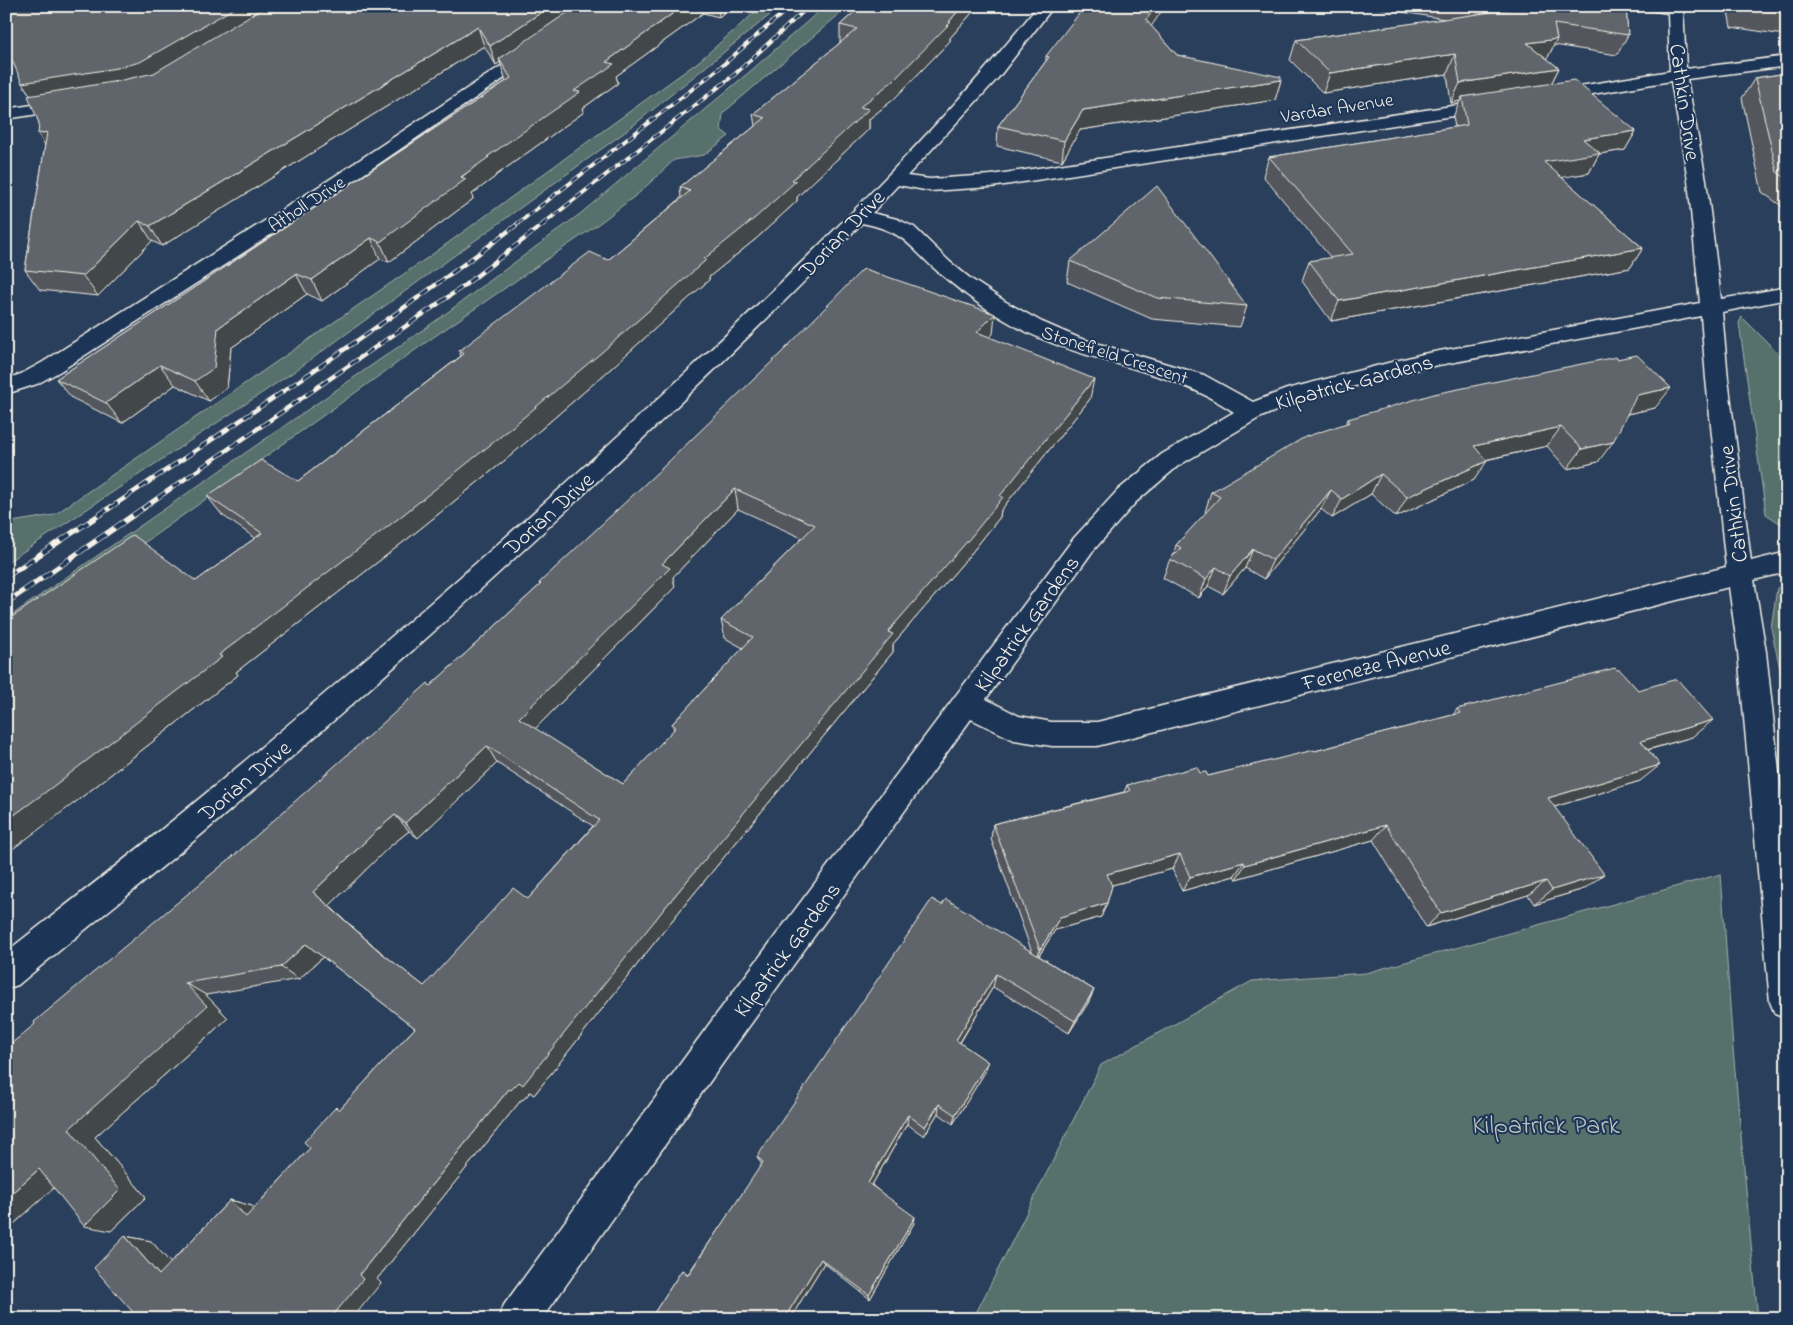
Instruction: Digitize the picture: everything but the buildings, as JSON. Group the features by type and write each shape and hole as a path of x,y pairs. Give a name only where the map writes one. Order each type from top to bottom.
{"street":[{"name":"Dorian Drive","path":"6,973 208,810 420,628 618,450 756,320 893,179 992,74 1046,6"},
{"path":"1648,6 1675,8"},
{"name":"Cathkin Drive","path":"1675,8 1678,75 1697,180 1717,379 1740,574 1752,652 1786,996"},
{"name":"Atholl Drive","path":"6,387 29,379 51,367 339,182 551,39"},
{"path":"1531,99 1678,75 1787,61"},
{"path":"6,114 91,100"},
{"name":"Vardar Avenue","path":"893,179 930,185 991,181 1512,102"},
{"name":"Stonefield Crescent","path":"857,216 886,222 902,228 969,287 1033,326 1066,342 1188,377 1223,392 1251,412"},
{"name":"Kilpatrick Gardens","path":"518,1319 725,1031 1083,545 1127,496 1170,460 1251,412 1295,394 1423,361 1787,292"},
{"name":"Fereneze Avenue","path":"968,703 1014,728 1052,734 1098,734 1787,562"}],"green space":[{"path":"762,6 781,6 625,132 295,371 6,563 6,523 54,515 430,256 698,62"},
{"path":"825,6 849,6 723,113 721,130 729,136 704,155 674,160 639,193 597,225 435,336 130,553 6,638 6,619 437,320 580,214"},
{"path":"1742,317 1787,362 1787,526 1766,514 1739,323"},
{"path":"1786,585 1787,700 1771,628 1777,588"},
{"name":"Kilpatrick Park","path":"1721,874 1733,1049 1758,1319 973,1319 1101,1065 1252,981 1366,973"}],"railway":[{"path":"517,224 717,70 791,6"},
{"path":"543,224 734,75 809,6"},
{"path":"110,508 368,333 519,223"},
{"path":"143,508 461,288 545,223"},
{"path":"6,577 111,507"},
{"path":"6,603 145,507"}]}
